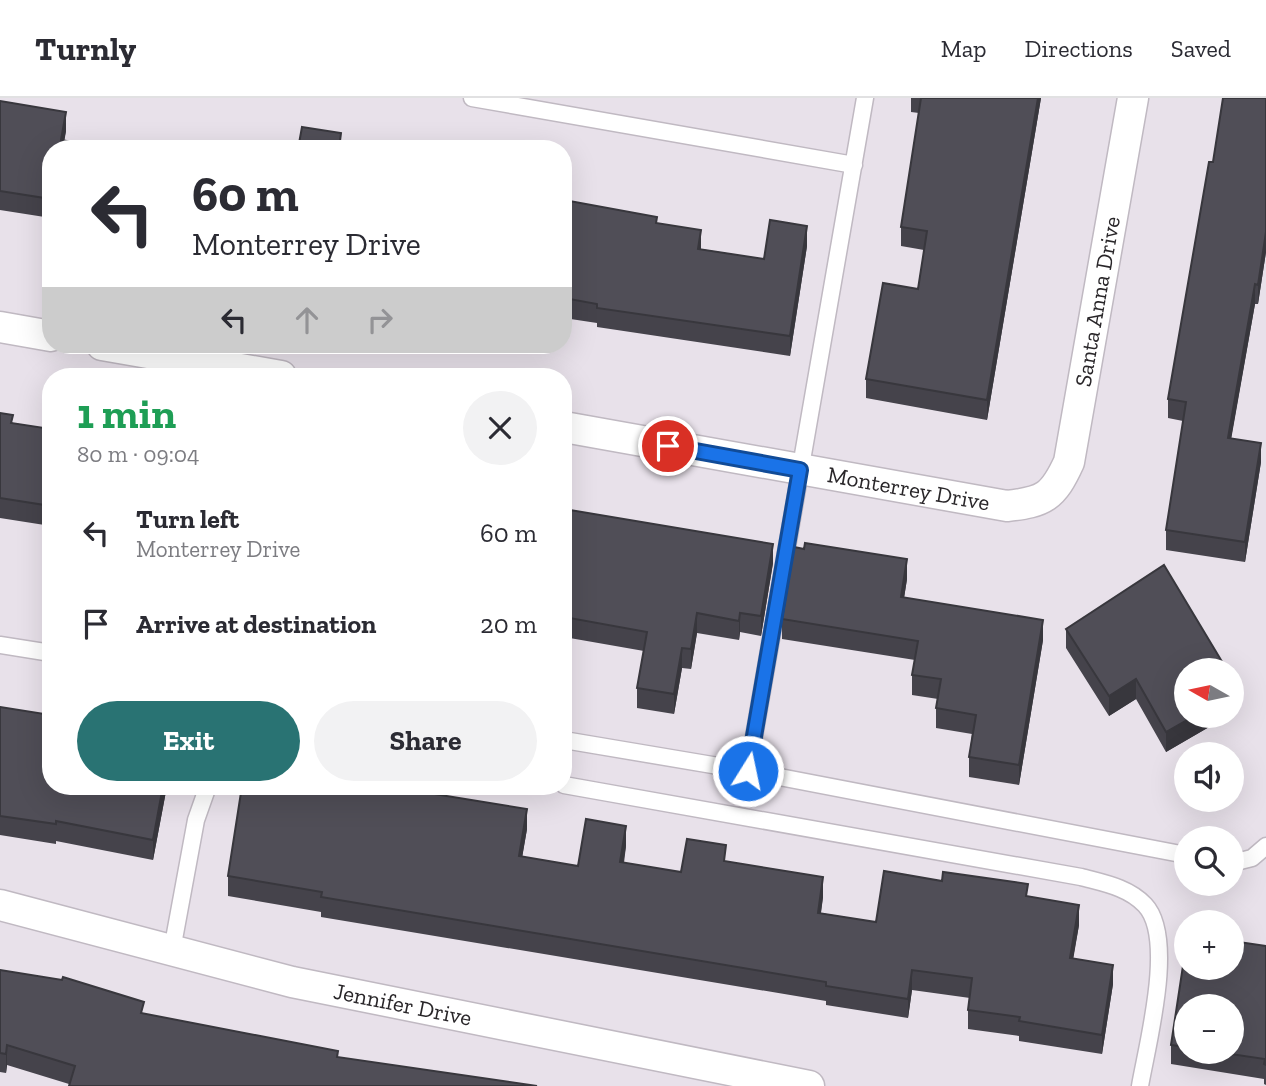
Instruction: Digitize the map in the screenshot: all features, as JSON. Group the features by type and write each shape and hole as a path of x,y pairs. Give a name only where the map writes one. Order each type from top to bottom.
{"street":[{"name":"Santa Anna Drive","path":"1046,498 1060,481 1069,462 1133,98"},
{"path":"0,327 42,334"},
{"path":"154,354 235,368"},
{"name":"Monterrey Drive","path":"572,428 1007,506 1046,498"},
{"name":"Jennifer Drive","path":"0,905 292,982 808,1086"}],"lane":[{"path":"472,98 854,165"},
{"path":"748,771 865,98"},
{"path":"0,645 42,652"},
{"path":"572,741 748,771 1174,853"},
{"path":"572,786 1081,877 1123,889 1146,906 1158,936 1158,971 1140,1086"},
{"path":"172,950 196,820 205,795"},
{"path":"1244,860 1252,858 1266,846"}],"building":[{"path":"921,98 1038,98 987,400 866,379 883,283 918,289 927,231 901,227"},
{"path":"1223,98 1266,98 1266,232 1228,438 1261,443 1245,542 1166,530 1186,402 1168,399 1209,162 1213,162"},
{"path":"0,101 66,112 61,140 42,140 42,198 0,191"},
{"path":"302,127 341,133 340,140 300,140"},
{"path":"572,201 657,217 656,223 701,230 698,249 764,259 770,220 807,226 790,336 597,308 597,304 572,299"},
{"path":"0,413 13,415 11,423 42,428 42,505 0,498"},
{"path":"572,510 773,544 761,616 740,613 739,621 697,613 691,649 682,648 674,694 637,688 647,632 572,618"},
{"path":"805,543 907,559 901,597 1043,620 1019,765 969,757 976,715 936,708 941,679 912,675 918,641 782,619 794,547 804,549"},
{"path":"1164,565 1220,658 1174,658 1174,727 1166,732 1136,679 1109,696 1066,629"},
{"path":"0,707 42,714 42,795 161,795 153,840 56,821 56,824 0,816"},
{"path":"241,795 441,795 527,809 519,856 578,866 586,819 626,826 620,862 681,872 687,839 726,845 724,861 823,877 818,913 876,922 884,871 942,881 943,872 1028,884 1026,896 1079,905 1070,958 1113,965 1102,1035 1019,1021 1020,1017 968,1010 972,978 912,970 908,999 826,986 826,982 321,897 322,892 228,876"},
{"path":"1244,943 1266,946 1266,1065 1265,1059 1244,1056 1244,994 1179,994 1181,980 1244,980"},
{"path":"0,970 62,980 63,977 144,1002 141,1013 338,1051 337,1057 537,1086 69,1086 75,1066 7,1045 6,1054 0,1053"}],"route":[{"path":"668,446 800,470 748,771"}]}
